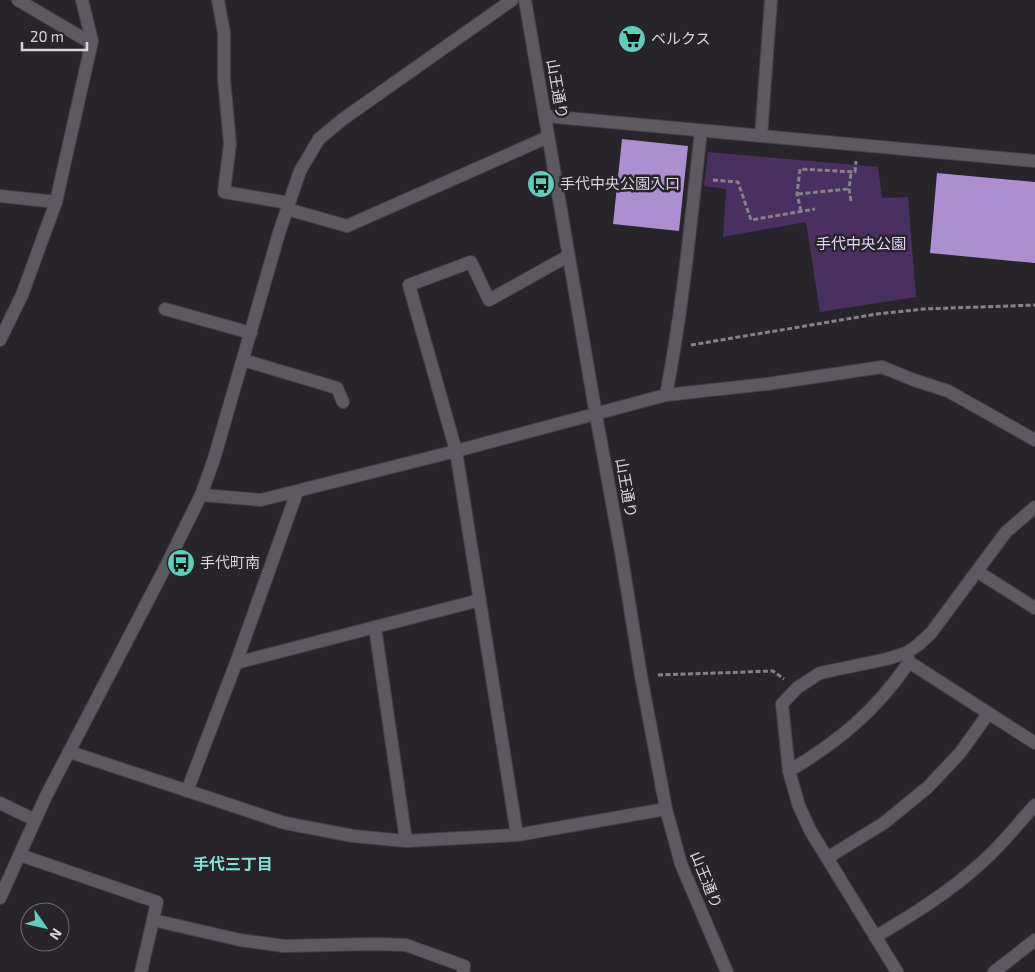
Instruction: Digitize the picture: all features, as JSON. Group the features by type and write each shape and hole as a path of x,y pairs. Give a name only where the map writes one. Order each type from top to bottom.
{"street":[{"path":"18,0 91,43"},
{"path":"0,340 22,295 56,202 91,43 82,0"},
{"path":"218,0 224,33 224,79 230,144 224,192 288,206 347,226 548,137"},
{"path":"0,898 35,820 201,495 214,459 300,171 319,139 343,119 512,0"},
{"name":"山王通り","path":"525,0 641,676 666,810 681,864 727,972"},
{"path":"761,136 771,0"},
{"path":"545,116 1035,161"},
{"path":"666,395 675,348 701,130"},
{"path":"0,196 56,202"},
{"path":"517,835 456,451 409,285 471,262 489,300 568,256"},
{"path":"165,309 251,332"},
{"path":"243,360 337,388 343,402"},
{"path":"201,495 261,500 596,415 666,395 767,384 882,367 948,391 1035,440"},
{"path":"187,791 236,663 297,492"},
{"path":"789,771 816,754 865,717 892,687 908,657 931,634 1006,532 1035,507"},
{"path":"978,572 1035,608"},
{"path":"236,663 480,600"},
{"path":"375,627 406,841"},
{"path":"897,972 810,830 799,806 789,771 782,704 796,688 820,673 887,659 908,657 988,714 1035,743"},
{"path":"827,858 884,823 923,791 960,753 988,714"},
{"path":"70,752 285,823 344,834 406,841 517,835 666,810"},
{"path":"0,803 35,820"},
{"path":"875,937 918,911 981,864 1035,805"},
{"path":"20,855 156,902 141,972"},
{"path":"153,920 240,940 284,946 406,945 464,966 463,972"},
{"path":"994,972 1035,940"}],"path":[{"path":"801,211 798,194 800,169 851,173 855,172 856,161"},
{"path":"851,173 849,189 851,201"},
{"path":"695,179 738,182 751,220 815,209"},
{"path":"798,194 849,189"},
{"path":"675,348 877,314 924,309 1035,305"},
{"path":"641,676 773,671 796,688"}],"green space":[{"name":"手代中央公園","path":"708,152 878,167 882,198 908,197 916,297 820,312 806,222 723,237 726,189 704,186"}],"building":[{"path":"622,139 688,146 679,231 613,224"},
{"path":"937,173 1035,182 1035,263 930,253"}],"place":[{"name":"ベルクス","path":"632,39"},
{"name":"手代中央公園入口","path":"541,184"},
{"name":"手代町南","path":"181,563"}],"district":[{"name":"手代三丁目","path":"233,864"}]}
